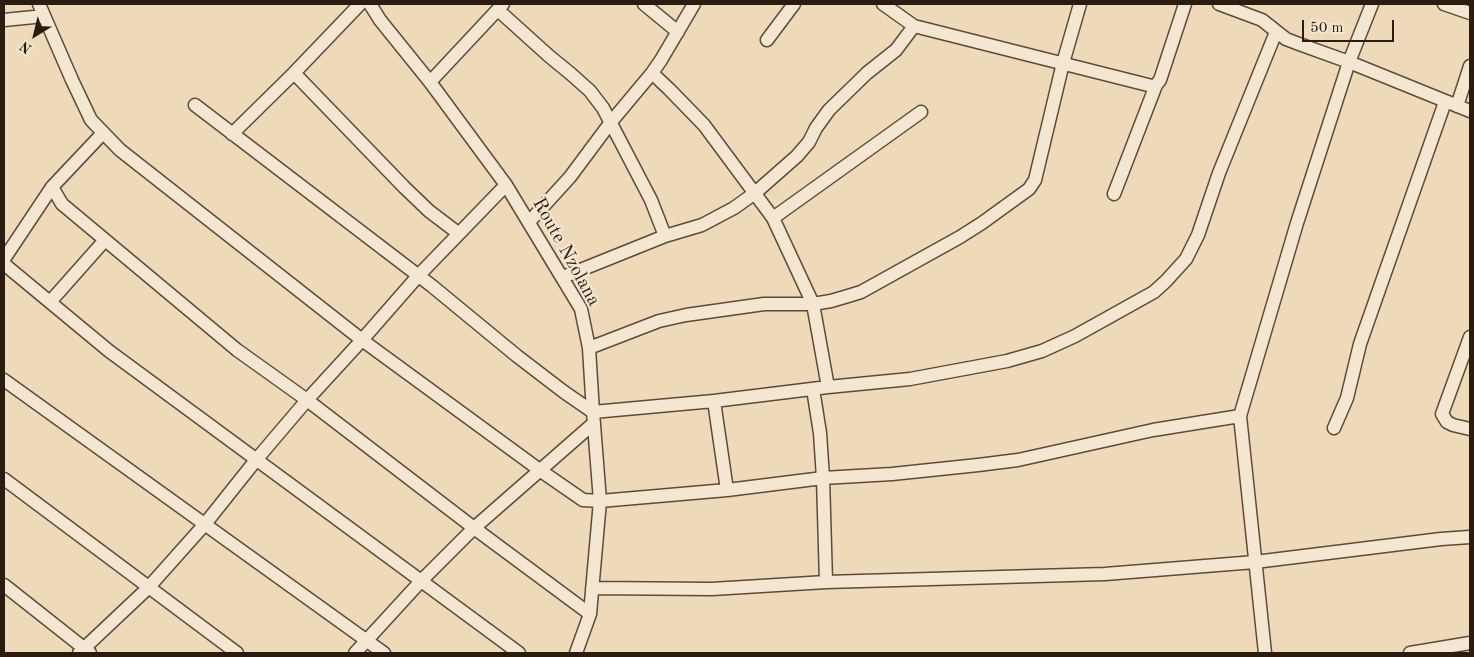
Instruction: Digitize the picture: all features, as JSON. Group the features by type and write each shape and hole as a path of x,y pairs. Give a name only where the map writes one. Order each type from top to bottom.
{"street":[{"path":"39,4 90,120 120,150 362,340 583,500 600,501 727,490 823,478 892,474 1018,460 1153,430 1240,416"},
{"path":"232,134 360,4"},
{"name":"Route Nzolana","path":"370,4 380,20 430,82 506,185 581,309 590,348 593,418 600,501 590,614 576,653"},
{"path":"644,4 678,32"},
{"path":"529,222 570,177 611,122 652,73 694,4"},
{"path":"766,40 794,4"},
{"path":"883,4 914,26 1152,86 1156,85"},
{"path":"590,348 659,321 686,315 764,304 813,304 861,292 982,223 1029,189 1035,180 1063,63 1080,4"},
{"path":"1114,194 1156,85 1160,80 1185,4"},
{"path":"1219,4 1262,20 1276,32 1299,44 1349,62 1470,112"},
{"path":"1265,653 1240,416 1297,223 1349,62 1372,4"},
{"path":"1444,4 1470,13"},
{"path":"430,82 500,7 549,56 590,91 603,108 651,200 665,236"},
{"path":"4,20 44,16"},
{"path":"563,277 665,236 702,225 734,208 755,193 797,156 809,142 829,110 867,73 896,50 914,26"},
{"path":"355,653 421,581 474,528 541,471 593,418 714,401 910,379 1006,361 1042,351 1074,336 1154,292 1186,259 1198,235 1219,173 1276,32"},
{"path":"1334,428 1347,398 1360,344 1451,104 1470,66"},
{"path":"294,73 404,187 458,234"},
{"path":"652,73 704,125 773,218 813,304 828,387"},
{"path":"195,106 418,276 564,392 593,418"},
{"path":"773,218 921,112"},
{"path":"4,259 52,187 104,133"},
{"path":"4,585 85,652 148,588 307,400 418,276 506,185"},
{"path":"52,187 62,204 237,350 307,400 590,614"},
{"path":"50,302 105,240"},
{"path":"4,264 109,351 519,653"},
{"path":"1470,337 1442,414 1447,422 1452,425 1470,429"},
{"path":"4,380 384,653"},
{"path":"813,389 820,433 826,582"},
{"path":"714,401 727,490"},
{"path":"4,480 237,653"},
{"path":"592,588 712,589 826,582 1105,574 1255,562 1441,539 1470,538"},
{"path":"1410,653 1470,643"}]}
